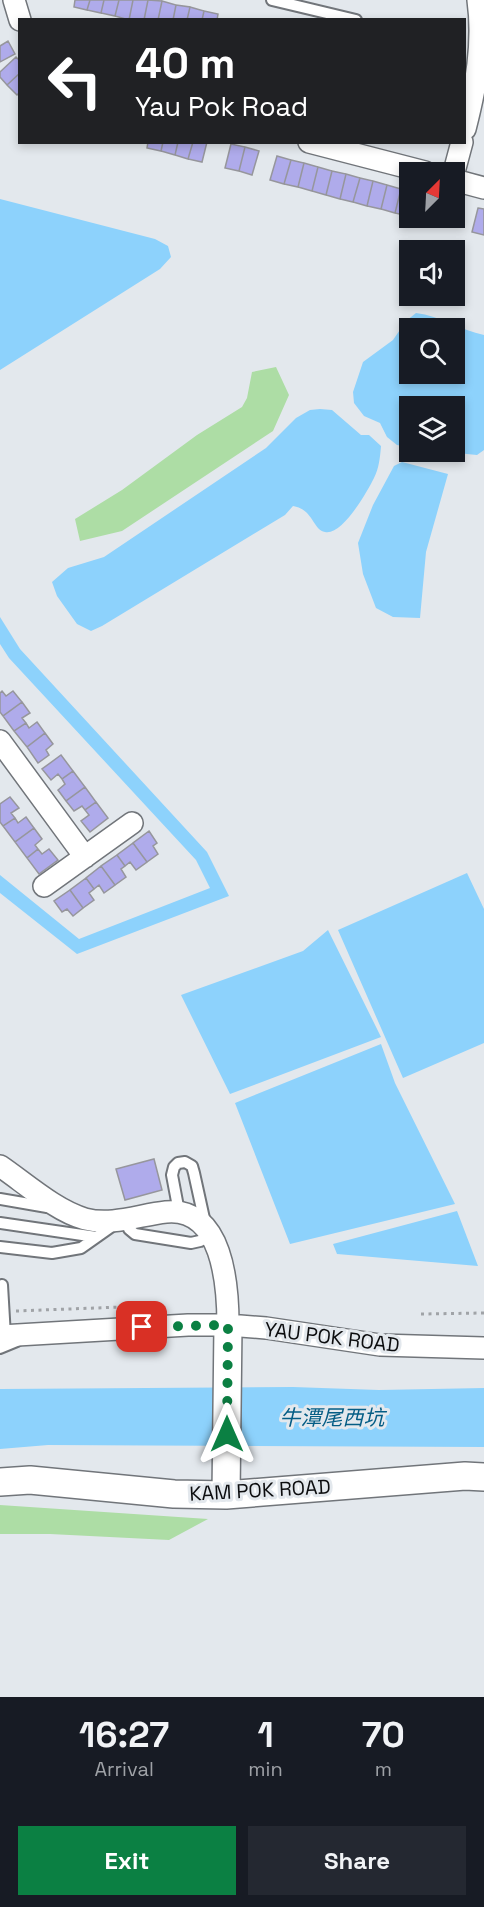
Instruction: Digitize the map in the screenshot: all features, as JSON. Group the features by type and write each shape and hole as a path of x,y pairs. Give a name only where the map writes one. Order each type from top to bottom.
{"street":[{"path":"14,0 19,18"},
{"path":"466,125 482,54 478,0"},
{"path":"317,144 399,165"},
{"path":"457,162 461,144"},
{"path":"465,183 484,188"},
{"path":"1,745 85,857"},
{"path":"44,886 132,823"},
{"path":"0,1166 63,1209 87,1220 123,1220 179,1212 195,1219 209,1231 227,1282 226,1485"},
{"name":"YAU POK ROAD","path":"2,1340 34,1334 188,1325 228,1325 266,1328 380,1345 484,1348"},
{"name":"KAM POK ROAD","path":"0,1482 30,1480 174,1494 226,1485 454,1477 484,1478"}],"lane":[{"path":"272,0 348,18"},
{"path":"0,1248 52,1253 81,1248 123,1220 131,1232 140,1235 191,1243 200,1241 209,1231 192,1166 185,1162 178,1163 174,1167 172,1175 179,1212"},
{"path":"0,1199 63,1209"},
{"path":"0,1223 96,1237"},
{"path":"2,1285 2,1340"}],"path":[{"path":"421,1314 484,1314"}],"green space":[{"path":"276,367 289,395 273,431 122,531 80,541 75,519 122,490 197,435 242,407 247,398 252,372"},
{"path":"0,1505 208,1519 169,1540 0,1534"}],"water":[{"path":"0,199 155,239 168,246 171,257 160,269 0,370"},
{"path":"416,313 437,318 410,318"},
{"path":"465,329 484,335 484,450 477,455 465,454 465,396 399,396 399,445 387,437 380,423 364,416 354,403 353,392 363,362 393,340 399,331 399,384 465,384"},
{"path":"310,410 332,410 361,435 369,435 381,446 374,478 353,512 339,527 325,532 318,528 305,511 293,506 285,515 102,626 91,631 77,624 57,596 52,582 68,568 104,557 266,448 296,418"},
{"path":"402,462 448,474 426,552 420,618 393,617 376,608 363,574 358,543 373,505 394,466"},
{"path":"0,617 20,649 207,852 229,896 77,954 0,893 0,875 79,939 210,888 196,860 9,658 0,644"},
{"path":"467,873 484,909 484,1043 403,1078 338,930"},
{"path":"328,930 381,1037 230,1094 181,995 303,951"},
{"path":"381,1044 395,1083 455,1204 290,1244 235,1103"},
{"path":"457,1211 478,1266 337,1254 333,1244"},
{"name":"牛潭尾西坑","path":"293,1387 379,1390 484,1388 484,1447 48,1445 0,1449 0,1389"}],"building":[{"path":"75,0 90,0 87,10 74,7"},
{"path":"90,0 104,0 101,13 87,10"},
{"path":"104,0 119,0 115,16 101,13"},
{"path":"119,0 133,0 129,18 115,16"},
{"path":"133,0 148,0 144,18 129,18"},
{"path":"148,0 162,1 158,18 144,18"},
{"path":"162,1 176,5 173,18 158,18"},
{"path":"176,5 190,7 187,18 173,18"},
{"path":"190,7 204,11 202,18 187,18"},
{"path":"204,11 218,14 217,18 202,18"},
{"path":"8,41 15,54 0,62 0,46"},
{"path":"16,57 18,59 18,75 7,85 0,77 0,72"},
{"path":"18,75 17,95 7,85"},
{"path":"148,144 163,144 161,151 147,148"},
{"path":"163,144 178,144 175,155 161,151"},
{"path":"178,144 192,144 188,159 175,155"},
{"path":"192,144 206,144 202,162 188,159"},
{"path":"231,144 245,147 239,171 225,168"},
{"path":"245,147 259,151 252,175 239,171"},
{"path":"277,156 291,160 284,184 270,180"},
{"path":"291,160 304,163 298,187 284,184"},
{"path":"304,163 318,167 312,191 298,187"},
{"path":"318,167 332,171 326,195 312,191"},
{"path":"332,171 346,174 340,199 326,195"},
{"path":"346,174 360,178 353,202 340,199"},
{"path":"360,178 373,181 367,206 353,202"},
{"path":"373,181 387,185 381,209 367,206"},
{"path":"387,185 399,188 395,213 381,209"},
{"path":"399,197 399,214 395,213"},
{"path":"478,208 484,209 484,235 472,232"},
{"path":"2,691 6,696 13,691 22,702 3,716 0,712 0,693"},
{"path":"22,702 30,713 22,718 26,723 14,731 3,716"},
{"path":"37,722 45,733 27,747 14,731 26,723 29,728"},
{"path":"45,733 53,744 46,750 49,755 38,763 27,747"},
{"path":"61,755 73,771 62,779 58,774 51,780 42,769"},
{"path":"73,771 85,787 66,801 58,790 65,784 62,779"},
{"path":"85,787 96,802 85,810 82,806 74,811 66,801"},
{"path":"10,797 19,808 11,813 15,818 3,826 0,822 0,804"},
{"path":"96,802 108,818 90,832 81,821 89,815 85,810"},
{"path":"26,817 34,828 15,842 3,826 15,818 18,823"},
{"path":"34,828 42,839 35,845 38,849 27,858 15,842"},
{"path":"149,831 157,843 153,846 158,854 147,862 133,843"},
{"path":"133,843 147,862 136,870 130,862 125,866 117,855"},
{"path":"38,849 42,854 49,849 58,860 39,874 27,858"},
{"path":"117,855 125,866 121,869 126,877 115,885 101,866"},
{"path":"101,866 115,885 104,893 99,885 94,889 86,878"},
{"path":"86,878 94,889 89,893 94,900 83,908 70,890"},
{"path":"70,890 83,908 73,916 67,909 62,912 54,901"},
{"path":"154,1159 162,1190 125,1200 116,1169"}],"route":[{"path":"142,1327 228,1325 227,1434"}]}
